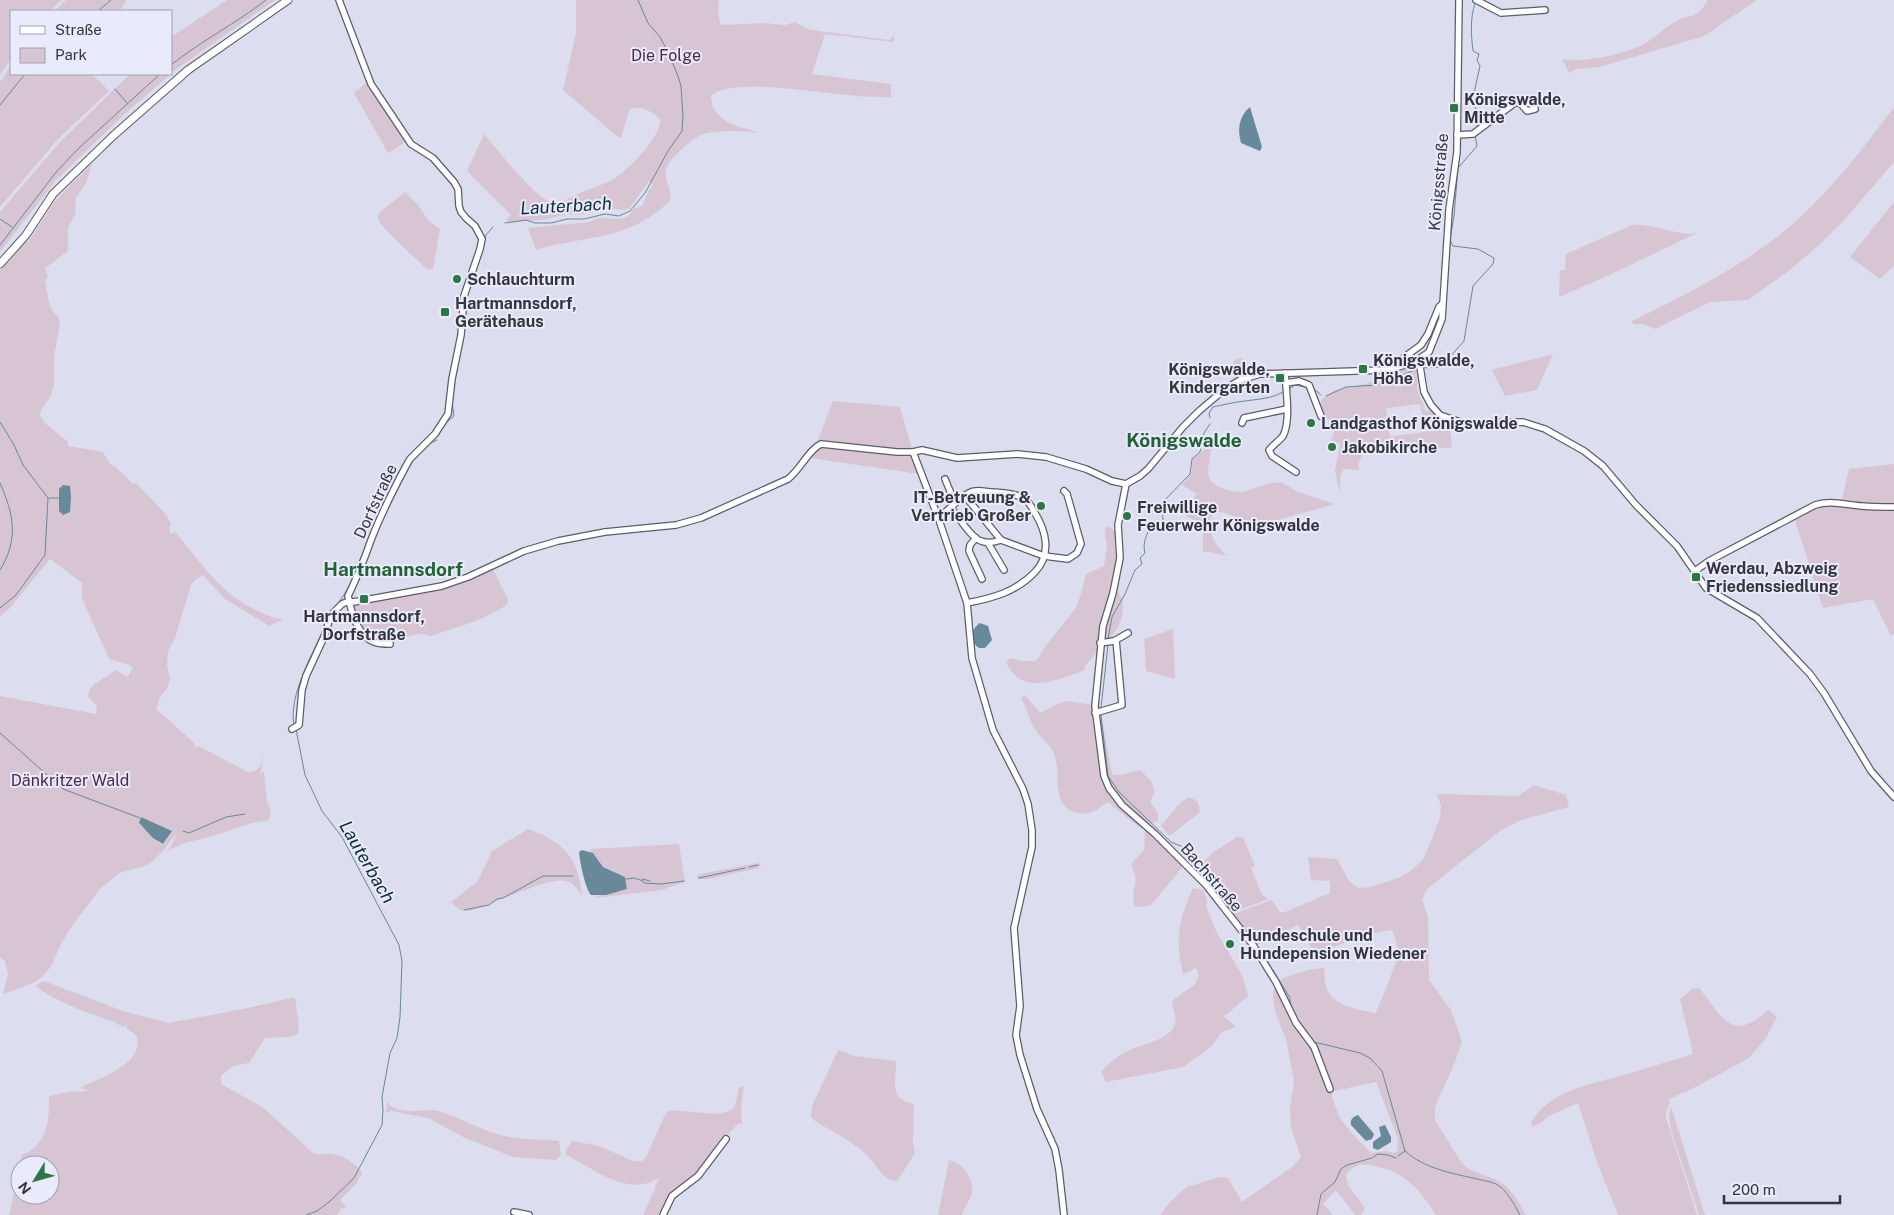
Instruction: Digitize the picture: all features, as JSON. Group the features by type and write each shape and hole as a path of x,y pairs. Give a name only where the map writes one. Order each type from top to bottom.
{"main road":[{"path":"0,264 26,235 53,194 114,134 188,70 288,0"}],"street":[{"name":"Dorfstraße","path":"294,729 299,724 302,690 306,676 320,646 331,615 348,600 374,535 403,471 410,459 435,434 448,414 452,379 461,335 464,296 482,244 480,233 461,212 458,189 454,182 433,158 411,144 371,84 339,0"},
{"name":"Königsstraße","path":"1420,363 1429,352 1442,319 1449,210 1457,152 1459,0"},
{"path":"1477,0 1501,13 1545,10"},
{"path":"1457,135 1475,133 1516,102 1521,104 1526,111 1531,108 1535,109"},
{"path":"1386,370 1421,345 1439,306 1442,304"},
{"path":"348,600 353,602 442,586 468,577 524,551 558,541 605,532 676,525 701,518 788,479 800,469 814,448 824,443 865,449 913,452 922,450 957,458 1018,454 1046,457 1086,469 1112,481 1126,484 1148,469 1191,418 1225,389 1240,380 1256,374 1386,370 1420,363 1424,392 1431,405 1446,418 1462,423 1523,422 1545,430 1594,458 1614,478 1636,505 1678,546 1701,581 1712,592 1757,618 1810,674 1824,693 1871,771 1894,797"},
{"path":"1285,373 1287,409 1284,433 1269,450 1272,456 1296,472"},
{"path":"1286,383 1303,381 1311,388 1321,416"},
{"path":"1242,423 1244,418 1287,409"},
{"path":"913,452 938,517 967,603 973,664 993,730 1023,789 1031,819 1031,855 1014,928 1020,1006 1016,1039 1037,1110 1054,1148 1058,1164 1064,1215"},
{"path":"945,479 953,505 976,538 988,543 1001,540"},
{"name":"Bachstraße","path":"1099,712 1122,705 1109,642 1103,626 1113,593 1120,558 1118,525 1126,484"},
{"path":"938,517 971,491 1014,494 1032,507 1045,532 1046,546 1044,556 1036,571 1016,588 994,597 967,603"},
{"path":"965,496 1001,540 1044,556 1070,558 1077,553 1081,546 1078,529 1067,494 1064,492"},
{"path":"1695,571 1709,561 1824,502 1894,507"},
{"path":"976,538 970,545 969,552 982,579"},
{"path":"988,543 1004,570"},
{"path":"348,600 360,630 368,639 390,644"},
{"path":"1109,642 1128,633"},
{"name":"Bachstraße","path":"1109,642 1099,712 1104,776 1109,788 1122,805 1155,834 1206,885 1254,945 1276,982 1296,1023 1314,1047 1330,1089"},
{"path":"663,1215 671,1198 698,1176 726,1138"},
{"path":"514,1212 529,1215"}],"green space":[{"path":"0,0 61,0 51,10 10,10 10,60 0,75"},
{"path":"66,0 126,0 121,10 56,10"},
{"path":"227,0 275,0 172,72 172,36"},
{"name":"Die Folge","path":"576,0 719,0 718,11 720,23 723,25 763,23 785,25 795,22 807,29 818,31 889,40 894,35 894,42 825,34 812,74 891,84 891,97 755,87 721,90 711,96 712,105 716,112 730,123 764,134 724,131 701,135 682,149 669,164 666,179 671,198 653,215 622,231 536,250 528,228 590,222 600,218 619,219 627,217 632,210 643,205 648,191 653,185 649,181 630,208 624,210 605,208 578,215 566,214 548,219 509,223 507,219 511,215 467,171 484,134 535,191 543,198 555,203 615,178 644,152 656,134 660,119 646,110 634,108 630,109 621,137 618,137 563,90 576,33"},
{"path":"1708,0 1757,0 1704,36 1600,67 1576,69 1569,73 1562,59 1595,59 1642,45 1668,26 1681,19 1695,15"},
{"path":"10,67 10,75 93,75 109,91 58,139 0,207 0,82"},
{"path":"129,75 170,75 129,110 56,180 0,252 0,212 60,142"},
{"path":"372,78 376,88 410,139 388,153 354,93"},
{"path":"1894,107 1894,162 1846,218 1791,269 1748,300 1710,302 1655,329 1642,324 1633,324 1632,321 1683,296 1733,267 1784,231 1802,216 1835,182"},
{"name":"Dänkritzer Wald","path":"92,164 86,183 76,198 75,215 68,227 68,251 45,268 48,277 45,280 50,307 58,317 60,324 54,357 54,387 40,415 45,423 68,442 68,446 103,452 110,464 116,467 132,483 137,484 164,512 171,523 169,529 171,534 175,532 212,576 232,595 258,611 274,618 284,619 269,626 225,599 203,575 195,580 191,585 175,638 168,651 167,664 170,680 159,699 156,709 192,741 196,747 198,746 248,772 257,770 263,759 266,746 260,775 264,771 267,803 271,810 269,819 184,843 168,851 175,835 152,862 145,866 119,873 100,889 72,926 51,966 42,977 31,984 3,994 8,974 5,961 0,958 0,696 96,714 97,707 88,696 93,685 117,670 127,677 133,669 130,665 109,659 82,598 82,583 50,559 9,609 0,616 0,270 26,240 28,242 55,201","holes":["141,817 172,831 162,845 139,824"]},
{"path":"405,192 418,205 428,220 440,229 433,270 427,269 399,244 378,218 381,211"},
{"path":"1894,202 1894,266 1880,279 1850,257"},
{"path":"1632,225 1649,226 1689,234 1697,233 1559,297 1560,271 1566,269 1566,254"},
{"path":"1553,354 1537,390 1505,396 1492,370"},
{"path":"1238,358 1242,359 1257,373 1237,380 1233,362"},
{"path":"1412,365 1418,373 1417,389 1426,412 1428,410 1452,423 1447,428 1421,428 1424,425 1420,404 1386,408 1390,437 1450,428 1452,448 1371,448 1364,450 1359,462 1359,470 1343,469 1340,478 1340,493 1335,471 1340,444 1331,440 1336,427 1347,433 1351,429 1339,423 1336,425 1326,417 1322,412 1321,400 1335,390 1369,383"},
{"path":"833,401 900,407 919,474 811,458"},
{"path":"1217,440 1210,453 1208,471 1209,477 1214,484 1229,490 1243,492 1263,485 1281,482 1298,492 1335,504 1270,522 1254,524 1222,512 1213,513 1210,525 1212,537 1227,556 1203,552 1203,532 1200,524 1180,512 1197,494 1182,485 1191,473 1193,459"},
{"path":"1894,464 1894,634 1891,636 1873,599 1823,608 1794,517 1804,511 1842,499 1849,469"},
{"path":"1106,526 1117,533 1123,553 1118,567 1116,588 1122,599 1123,610 1121,621 1116,631 1085,666 1085,670 1041,683 1031,683 1021,679 1013,673 1006,662 1010,658 1022,661 1035,661 1039,658 1043,649 1076,608 1086,574 1104,566 1107,546"},
{"path":"492,567 508,603 492,614 431,636 423,634 392,642 376,642 361,630 351,603 431,589"},
{"path":"1173,629 1175,679 1146,671 1144,639"},
{"path":"1025,695 1040,713 1059,703 1069,701 1093,705 1101,714 1112,775 1140,770 1151,781 1155,792 1150,802 1158,813 1158,821 1139,827 1108,802 1096,810 1084,814 1067,808 1059,795 1054,754 1033,725 1021,698"},
{"path":"1534,785 1566,795 1569,807 1521,820 1501,830 1427,889 1422,900 1428,917 1429,980 1451,1010 1462,1042 1435,1107 1435,1120 1461,1162 1468,1169 1505,1185 1514,1195 1526,1215 1436,1215 1419,1191 1405,1179 1388,1170 1359,1165 1346,1174 1348,1185 1365,1208 1361,1215 1355,1215 1336,1190 1323,1204 1333,1215 1160,1215 1171,1201 1187,1187 1219,1177 1228,1178 1242,1202 1292,1167 1301,1157 1291,1128 1290,1108 1294,1081 1286,1039 1275,1012 1273,993 1276,982 1300,972 1324,968 1326,987 1334,999 1347,1006 1376,1013 1400,953 1392,930 1368,934 1315,954 1298,925 1255,945 1230,915 1272,900 1280,912 1285,912 1330,893 1330,881 1311,880 1308,857 1337,859 1349,881 1358,888 1371,887 1398,878 1412,870 1424,858 1440,818 1441,806 1437,794 1518,796","holes":["1329,1080 1335,1091 1376,1082 1398,1139 1397,1151 1395,1153 1386,1151 1371,1153 1340,1118"]},
{"path":"1188,798 1198,802 1199,813 1169,836 1161,825 1180,803"},
{"path":"528,829 551,840 567,853 577,872 582,897 578,889 571,883 557,881 533,887 470,911 460,910 451,902 478,881 492,851"},
{"path":"1145,831 1152,831 1185,864 1151,905 1141,907 1135,906 1134,903 1133,895 1136,880 1131,864 1144,850"},
{"path":"1237,837 1243,837 1255,866 1251,868 1262,895 1269,899 1228,914 1196,869 1212,853"},
{"path":"679,844 685,882 662,890 596,898 596,896 627,889 625,877 603,867 595,855 590,852 591,849"},
{"path":"761,864 759,868 708,879 697,879 698,875 705,873"},
{"path":"1193,888 1203,890 1207,900 1206,907 1217,933 1242,975 1248,996 1226,1015 1222,1015 1236,1027 1222,1032 1212,1046 1183,1067 1106,1082 1101,1072 1115,1059 1123,1053 1168,1034 1176,1019 1172,1001 1195,984 1199,975 1196,968 1183,974 1179,950 1181,920"},
{"path":"44,981 123,1011 169,1023 295,998 299,1024 298,1034 288,1037 265,1038 249,1063 233,1066 221,1076 221,1084 264,1108 313,1153 318,1155 336,1155 345,1158 357,1166 362,1173 356,1184 340,1200 346,1207 341,1209 337,1215 9,1215 11,1205 60,1205 60,1155 22,1155 31,1151 42,1138 47,1123 49,1096 87,1091 80,1088 119,1069 134,1054 137,1045 136,1035 126,1028 127,1024 124,1027 115,1023 116,1021 113,1022 72,1007 35,986"},
{"path":"1699,988 1722,1017 1736,1026 1745,1025 1755,1020 1768,1010 1777,1017 1766,1038 1749,1058 1692,1089 1669,1099 1670,1103 1666,1111 1666,1118 1697,1215 1618,1215 1596,1159 1578,1103 1547,1117 1533,1127 1531,1123 1538,1112 1548,1103 1572,1090 1693,1054 1680,999 1692,989"},
{"path":"838,1050 854,1056 896,1061 895,1087 899,1097 914,1105 913,1142 915,1153 898,1180 889,1179 881,1173 862,1151 811,1117 812,1106"},
{"path":"744,1086 741,1109 742,1124 739,1123 725,1137 694,1177 678,1189 661,1215 643,1215 654,1191 656,1191 654,1189 659,1178 635,1185 623,1183 611,1179 566,1155 566,1150 572,1141 599,1146 633,1161 642,1161 646,1157 668,1111 713,1114 729,1111 735,1105 739,1088"},
{"path":"387,1102 396,1109 401,1110 438,1111 489,1132 505,1136 559,1141 561,1155 556,1160 513,1157 465,1138 428,1118 391,1111 386,1113"},
{"path":"1671,1106 1705,1215 1699,1215 1671,1130 1669,1116"},
{"path":"949,1160 959,1164 972,1182 972,1193 962,1215 938,1215"}],"water":[{"path":"1250,107 1262,147 1260,151 1241,143 1239,128 1241,119"},
{"path":"63,485 70,486 71,497 70,512 63,515 59,511 59,489"},
{"path":"980,623 988,626 992,640 985,648 979,648 972,639 974,629"},
{"path":"141,817 172,831 163,844 153,838 139,823"},
{"path":"582,850 593,853 603,867 625,877 627,889 606,895 591,895 582,868 579,852"},
{"path":"1358,1115 1374,1134 1372,1139 1366,1141 1351,1125 1352,1118"},
{"path":"1385,1125 1391,1137 1391,1142 1378,1150 1373,1148 1373,1142 1381,1136 1379,1127"}],"waterway":[{"path":"99,10 111,0"},
{"path":"172,64 266,0"},
{"name":"Lauterbach","path":"505,223 526,220 535,223 551,223 605,214 619,216 630,211 645,193 668,151 682,131 681,86 678,76 668,52 660,37 648,23 638,0"},
{"path":"1475,3 1472,39 1473,51 1479,54 1477,60 1480,66 1472,102 1478,114 1479,121 1477,127"},
{"path":"0,105 24,75"},
{"path":"0,245 57,171 79,148 159,75"},
{"path":"115,89 127,103"},
{"path":"1421,368 1441,367 1464,341 1473,286 1493,264 1494,258 1478,249 1453,246 1450,240 1458,168 1477,146 1475,135"},
{"path":"0,219 12,227"},
{"name":"Lauterbach","path":"477,265 486,235 493,227"},
{"name":"Lauterbach","path":"460,353 463,337"},
{"path":"1326,396 1346,387 1377,385 1417,369"},
{"path":"1289,389 1295,385 1306,387"},
{"path":"1312,387 1321,395"},
{"path":"1210,418 1209,413 1213,407 1269,397 1283,392"},
{"name":"Lauterbach","path":"446,423 454,416 452,401"},
{"path":"0,422 23,465 48,498 45,555 16,595 0,608"},
{"path":"1108,639 1112,617 1125,594 1135,570 1142,564 1140,558 1145,553 1144,549 1148,531 1152,525 1161,523 1163,520 1163,502 1190,474 1192,459 1200,452 1204,433 1210,424"},
{"name":"Lauterbach","path":"429,444 437,440"},
{"path":"0,483 9,506 12,527 10,548 0,570"},
{"name":"Lauterbach","path":"391,501 398,487"},
{"path":"49,498 60,498"},
{"name":"Lauterbach","path":"333,609 351,581 372,530"},
{"name":"Lauterbach","path":"294,725 294,702 302,676 323,630"},
{"path":"1101,708 1108,645"},
{"path":"1101,715 1108,776 1119,792 1171,842 1183,847 1199,860"},
{"name":"Lauterbach","path":"296,729 305,775 322,811 342,837 399,945 402,961 400,1017 397,1038 390,1053 382,1097 382,1125 354,1178 329,1202 317,1211 306,1215"},
{"path":"0,733 63,789 140,818"},
{"path":"183,831 189,833 226,817 245,814"},
{"path":"749,867 758,865"},
{"path":"1202,865 1234,916"},
{"path":"699,878 745,868"},
{"path":"464,910 489,905 497,899 503,898 543,876 573,876"},
{"path":"626,879 634,878 644,883 661,884 684,881"},
{"path":"642,879 650,881"},
{"path":"1255,943 1270,965"},
{"path":"1273,970 1290,998 1291,1008"},
{"path":"1302,1026 1314,1042 1360,1053 1370,1058 1382,1071 1405,1151 1429,1166 1496,1184 1507,1194 1520,1215"},
{"path":"1398,1156 1405,1151"},
{"path":"1317,1215 1321,1194 1335,1182 1341,1169 1378,1154 1396,1158"}],"place":[{"name":"Königswalde, Mitte","path":"1454,108"},
{"name":"Schlauchturm","path":"457,279"},
{"name":"Hartmannsdorf, Gerätehaus","path":"445,312"},
{"name":"Königswalde, Höhe","path":"1363,369"},
{"name":"Königswalde, Kindergarten","path":"1280,378"},
{"name":"Landgasthof Königswalde","path":"1311,423"},
{"name":"Jakobikirche","path":"1332,447"},
{"name":"IT-Betreuung & Vertrieb Großer","path":"1041,506"},
{"name":"Freiwillige Feuerwehr Königswalde","path":"1127,516"},
{"name":"Werdau, Abzweig Friedenssiedlung","path":"1696,577"},
{"name":"Hartmannsdorf, Dorfstraße","path":"364,599"},
{"name":"Hundeschule und Hundepension Wiedener","path":"1230,944"}],"district":[{"name":"Königswalde","path":"1184,440"},
{"name":"Hartmannsdorf","path":"393,569"}]}
